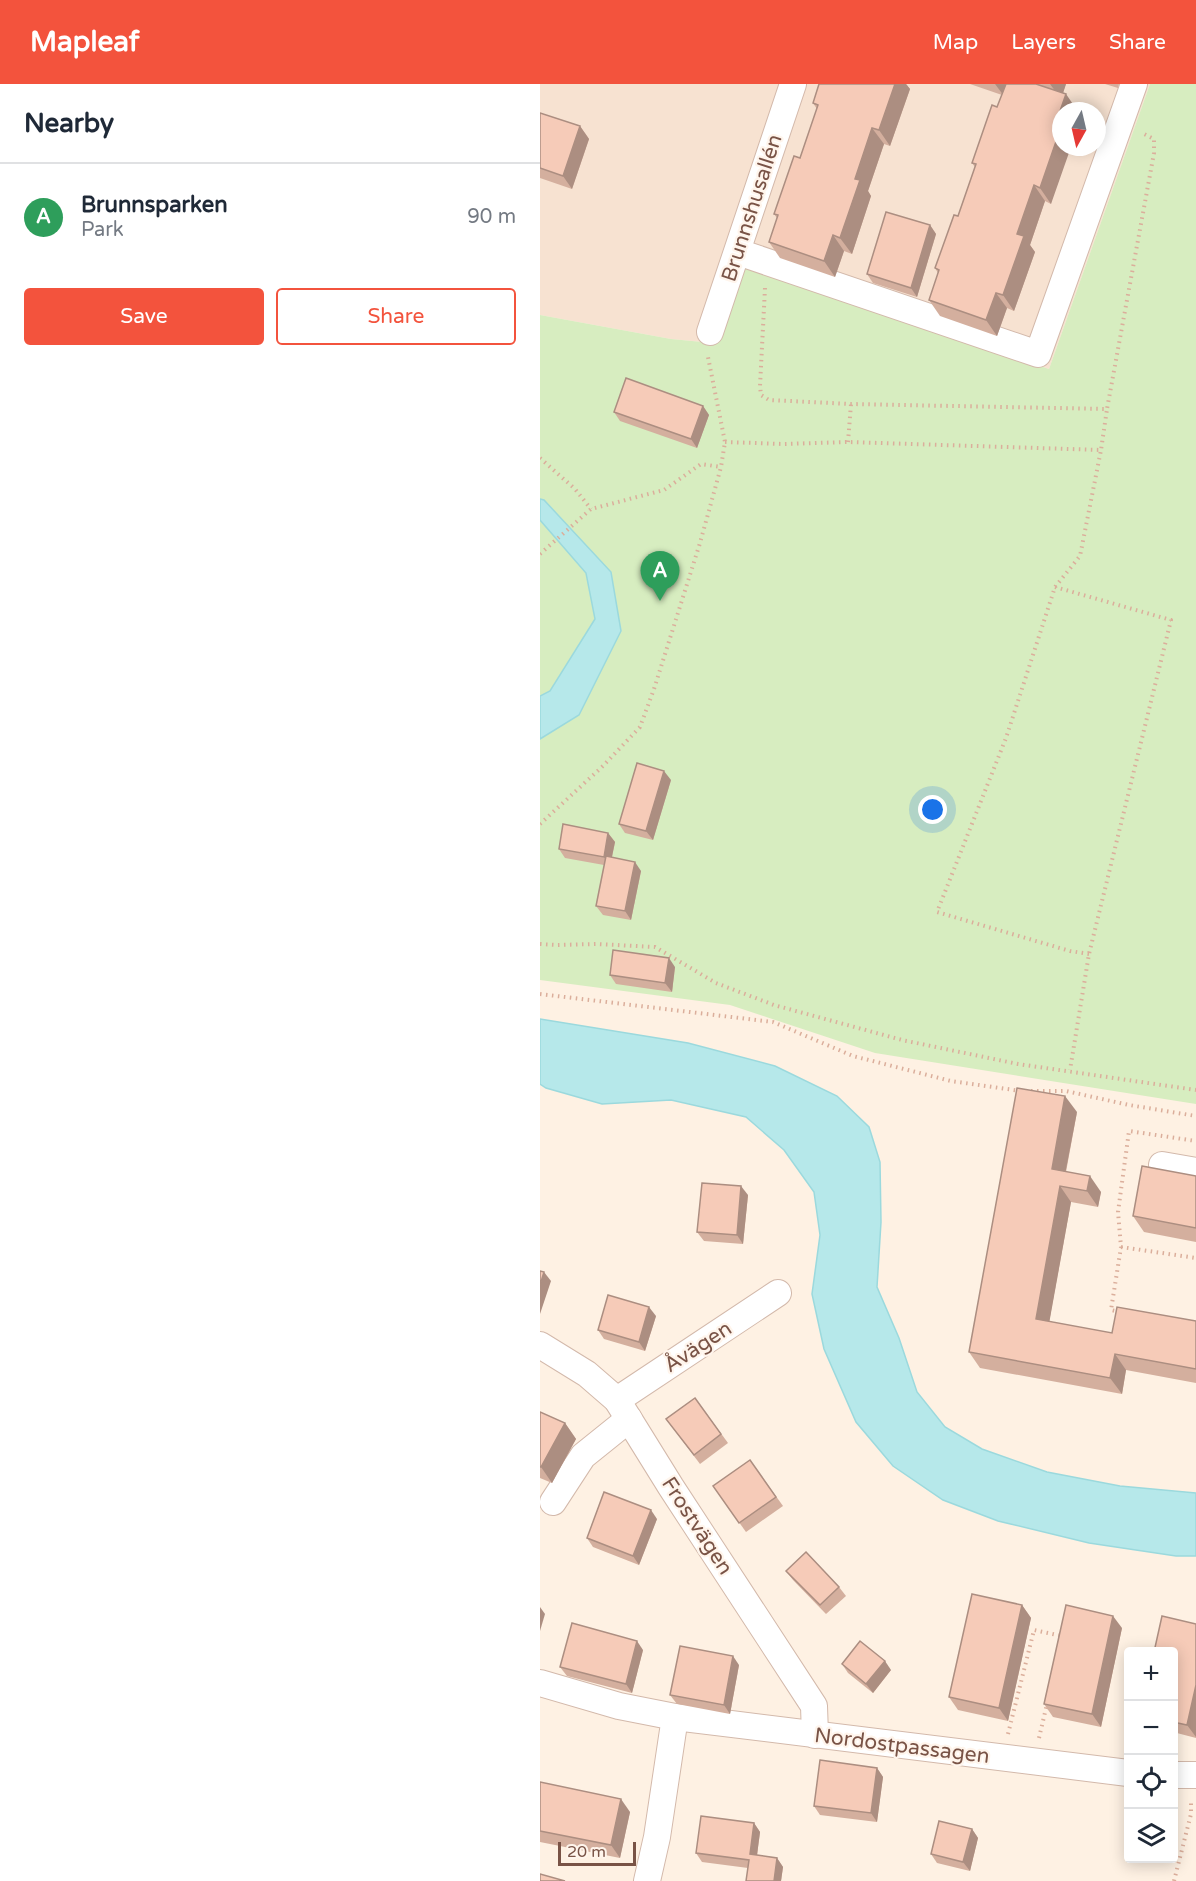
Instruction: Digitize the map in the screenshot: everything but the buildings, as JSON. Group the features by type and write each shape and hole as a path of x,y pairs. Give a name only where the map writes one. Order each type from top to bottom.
{"street":[{"name":"Brunnshusallén","path":"710,332 793,84"},
{"path":"738,252 1038,354 1134,84"},
{"path":"1162,1165 1196,1172"},
{"name":"Åvägen","path":"553,1502 583,1456 623,1409 778,1293"},
{"name":"Frostvägen","path":"540,1344 587,1374 623,1409 671,1487 814,1706 815,1735"},
{"name":"Nordostpassagen","path":"540,1683 619,1706 675,1718 1124,1773"},
{"path":"647,1881 657,1837 675,1718"},
{"path":"1178,1778 1193,1787"}],"path":[{"path":"540,824 603,766 640,727 654,689 696,555 721,467 725,442 707,355 707,340 710,332"},
{"path":"848,442 851,404"},
{"path":"1089,954 1070,951 937,912 1006,738 1055,586 1080,556 1107,409"},
{"path":"725,442 784,444 848,442 1101,450"},
{"path":"540,458 575,489 591,509"},
{"path":"540,554 591,509 664,490 701,464 721,467"},
{"path":"1055,586 1172,620 1089,954 1070,1070"},
{"path":"540,944 655,947 716,983 774,1005 902,1040 1018,1064 1196,1090"},
{"path":"540,994 773,1022 852,1056 951,1080 1019,1090 1066,1091 1129,1105 1196,1116"},
{"path":"1122,1312 1111,1310 1121,1248 1196,1258"},
{"path":"1002,1758 1034,1630 1063,1636"},
{"path":"1034,1762 1050,1693"},
{"path":"1174,1881 1191,1814 1193,1787"}],"shaded area":[{"path":"540,84 1150,84 1049,369 743,267 713,343 671,339 540,315"}],"green space":[{"path":"1150,84 1196,84 1196,1104 875,1053 730,1005 540,980 540,739 579,715 621,630 544,500 540,499 540,315 671,339 713,343 743,267 1049,369"},
{"path":"540,520 586,573 595,619 550,691 540,696"}],"water":[{"path":"540,499 544,500 611,572 621,631 579,715 540,739 540,696 550,691 595,619 586,573 540,520"},
{"path":"540,1019 688,1043 775,1066 837,1096 869,1127 880,1162 881,1222 877,1287 899,1338 917,1392 945,1427 982,1449 1047,1472 1120,1486 1196,1493 1196,1556 1176,1556 1089,1543 998,1521 943,1500 893,1466 856,1422 824,1349 812,1294 820,1235 814,1192 784,1150 746,1117 671,1100 602,1104 546,1088 540,1084"}],"place":[{"name":"Brunnsparken","path":"660,601"}]}
